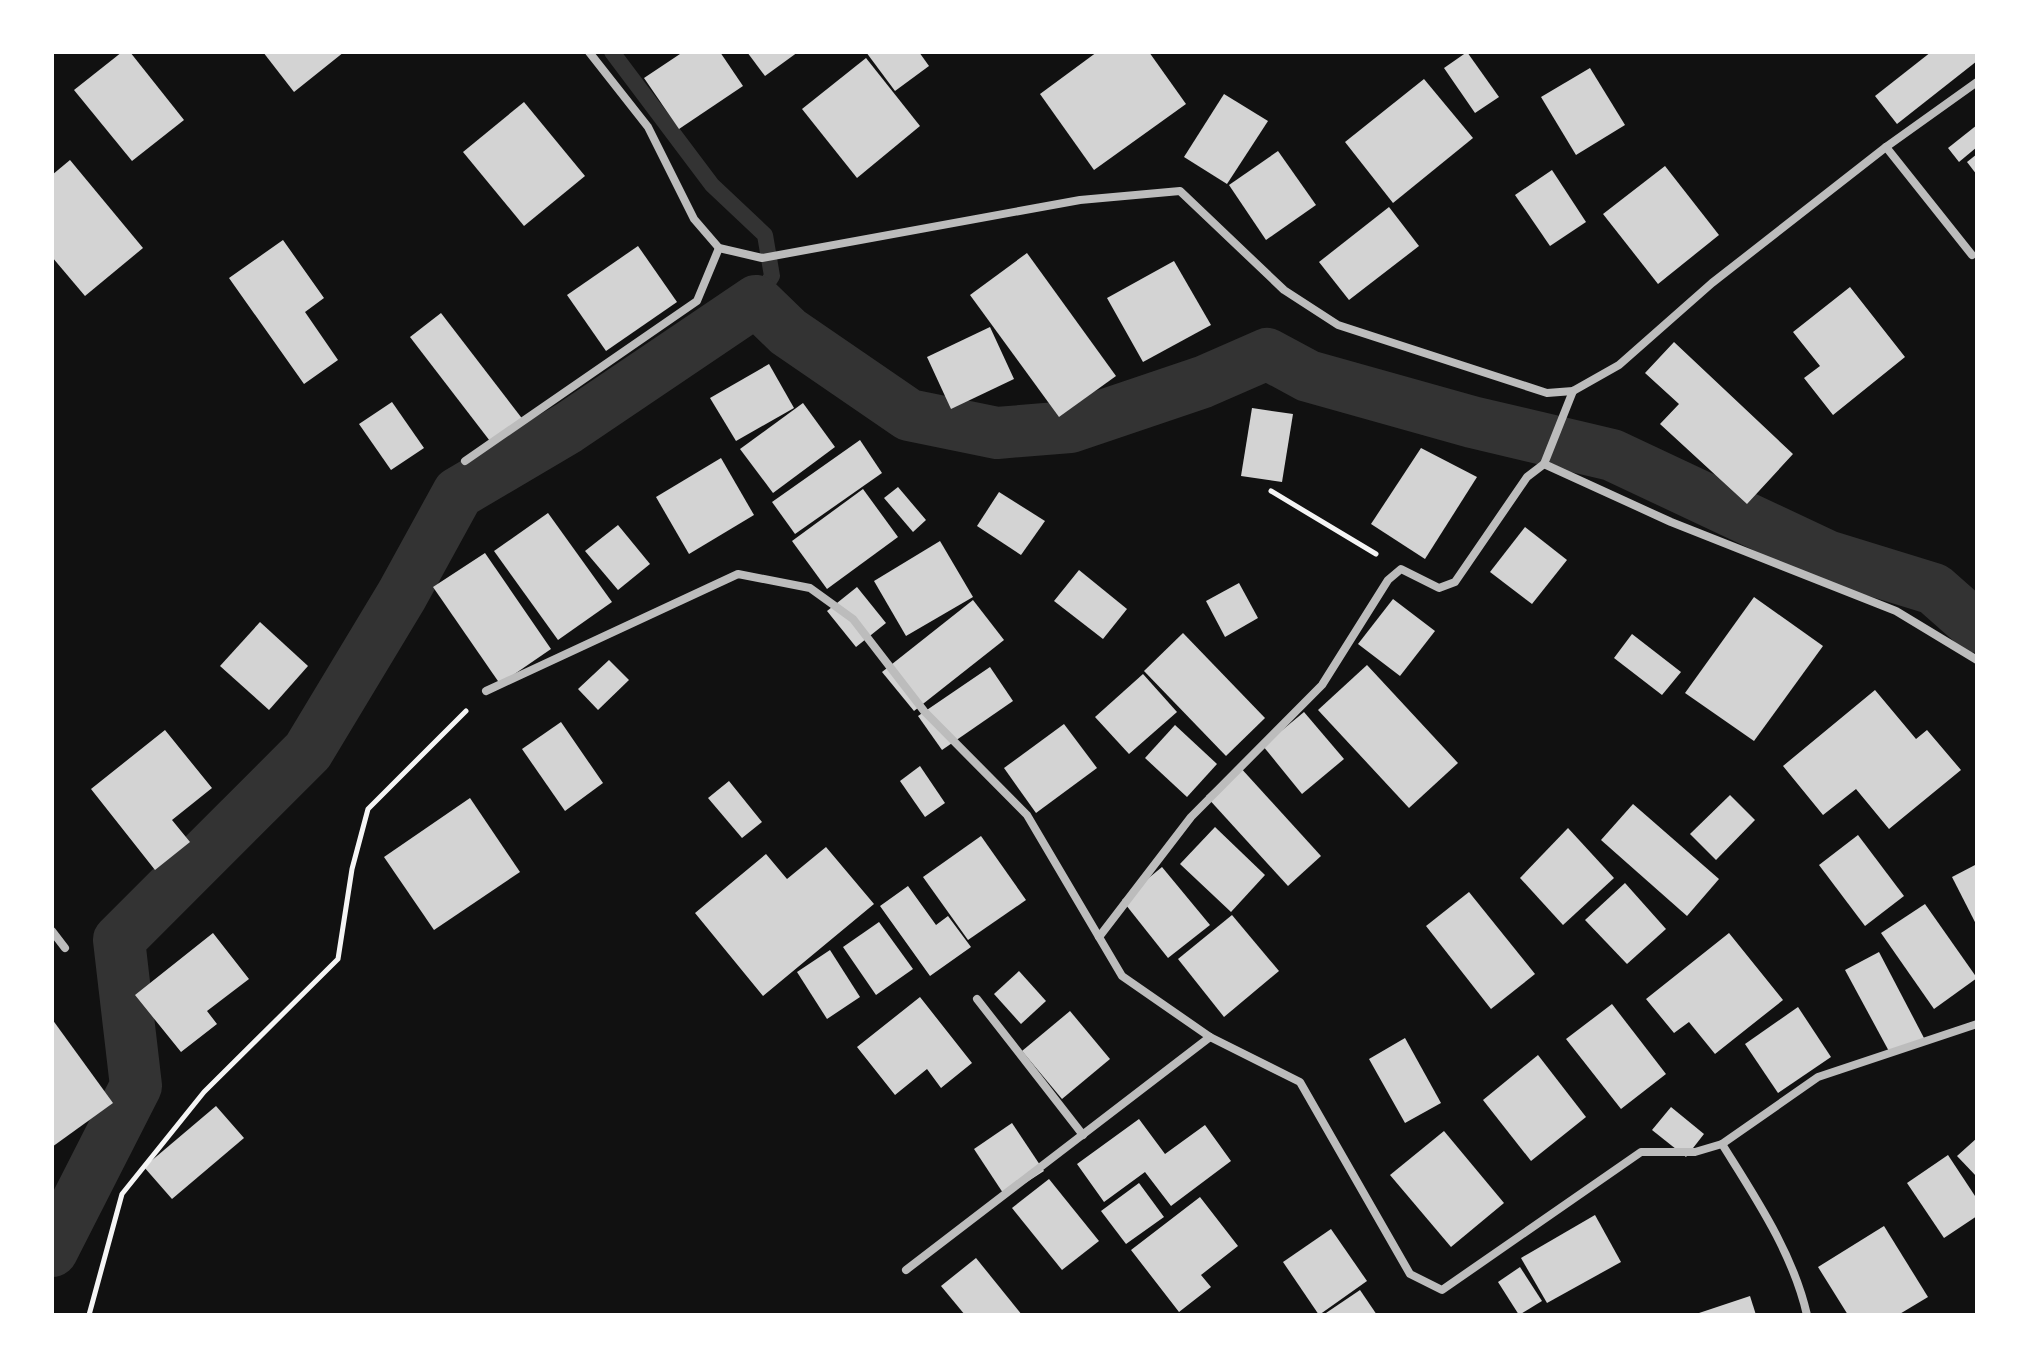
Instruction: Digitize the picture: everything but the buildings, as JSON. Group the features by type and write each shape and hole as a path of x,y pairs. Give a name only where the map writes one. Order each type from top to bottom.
{"street":[{"path":"589,52 648,127 694,219 719,248 762,258 1080,200 1180,191 1284,290 1338,325 1547,393 1573,391 1619,365 1712,283 1886,147 1977,82"},
{"path":"1886,147 1972,255"},
{"path":"465,461 697,301 719,248"},
{"path":"1099,937 1191,817 1322,685 1388,580 1401,569 1439,588 1455,582 1527,477 1544,464 1573,391"},
{"path":"1544,464 1671,522 1896,611 1977,660"},
{"path":"486,691 738,574 810,588 853,619 924,711 1027,815 1122,976 1210,1037 1300,1082 1410,1274 1442,1290 1641,1152 1695,1152 1722,1144 1818,1077 1977,1024"},
{"path":"52,931 65,948"},
{"path":"977,999 1083,1135"},
{"path":"906,1270 1210,1037"},
{"path":"1722,1144 1764,1211 1803,1298 1807,1315"}],"path":[{"path":"1271,491 1401,569"},
{"path":"89,1315 122,1194 204,1092 338,959 352,869 368,809 486,691"}],"waterway":[{"path":"612,52 712,185 765,235 772,276 756,301"},
{"path":"52,1251 136,1086 119,940 308,751 402,595 458,493 568,428 756,301 788,332 909,415 997,433 1070,427 1203,382 1267,354 1308,376 1472,422 1612,455 1827,556 1934,589 1977,627"}]}
